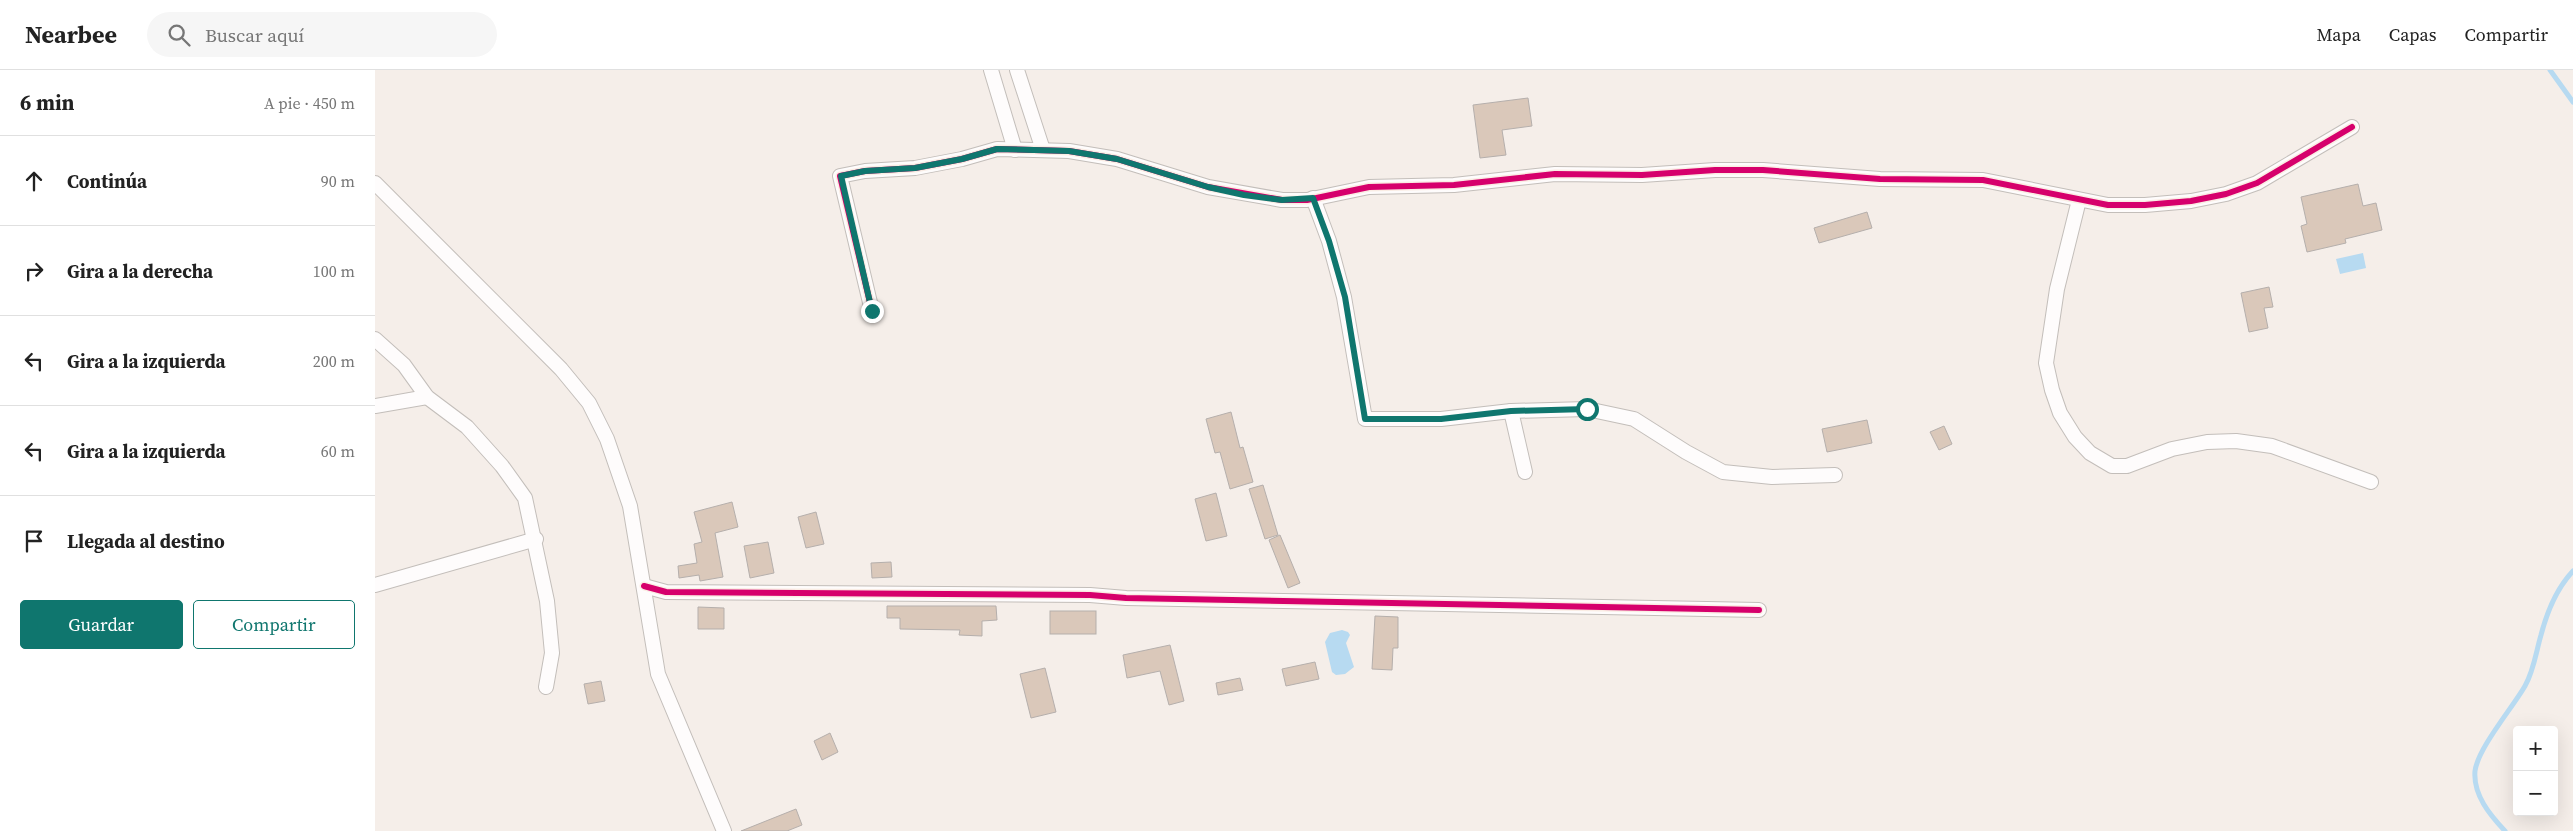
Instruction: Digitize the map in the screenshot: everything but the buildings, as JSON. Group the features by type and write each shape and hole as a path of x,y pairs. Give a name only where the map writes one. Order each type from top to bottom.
{"street":[{"path":"991,70 1015,150"},
{"path":"1017,70 1043,150"},
{"path":"872,311 841,176 865,171 915,168 962,159 997,149 1069,151 1117,159 1208,187 1244,195 1282,200 1313,198 1369,187 1454,185 1555,174 1642,175 1715,170 1763,170 1880,179 1983,180 2031,188 2108,205 2191,201 2226,194 2257,183 2352,126"},
{"path":"375,183 561,369 589,403 607,439 629,506 658,674 724,831"},
{"path":"1313,198 1329,241 1345,297 1365,419 1441,419 1511,411 1587,409 1634,419 1686,452 1723,472 1772,477 1835,475"},
{"path":"2079,200 2057,289 2046,363 2052,390 2060,413 2075,437 2090,453 2112,466 2127,466 2172,449 2207,442 2236,441 2272,446 2371,482"},
{"path":"375,339 404,365 427,397 467,427 502,466 525,498 536,539 547,601 552,653 546,687"},
{"path":"375,406 427,397"},
{"path":"1511,411 1525,472"},
{"path":"375,584 536,539"},
{"path":"644,586 666,592 1089,595 1125,598 1759,610"}],"water":[{"path":"2363,253 2366,268 2340,274 2336,259"},
{"path":"1342,630 1350,635 1346,643 1354,667 1345,674 1336,675 1332,672 1325,642 1330,633"}],"waterway":[{"path":"2550,70 2573,102"},
{"path":"2505,831 2484,804 2477,788 2475,771 2482,751 2528,680 2543,626 2550,609 2557,593 2573,571"}],"cycle path":[{"path":"872,311 840,176 865,171 915,168 962,159 997,149 1069,151 1117,159 1208,187 1282,200 1307,200 1369,187 1454,185 1555,174 1642,175 1715,170 1763,170 1880,179 1983,180 2108,205 2145,205 2191,201 2226,194 2257,183 2352,127"},
{"path":"644,586 666,592 1090,595 1126,598 1759,610"}],"route":[{"path":"872,311 841,176 865,171 915,168 962,159 997,149 1069,151 1117,159 1208,187 1244,195 1282,200 1307,200 1313,198 1329,241 1345,297 1365,419 1441,419 1511,411 1587,409"}]}
